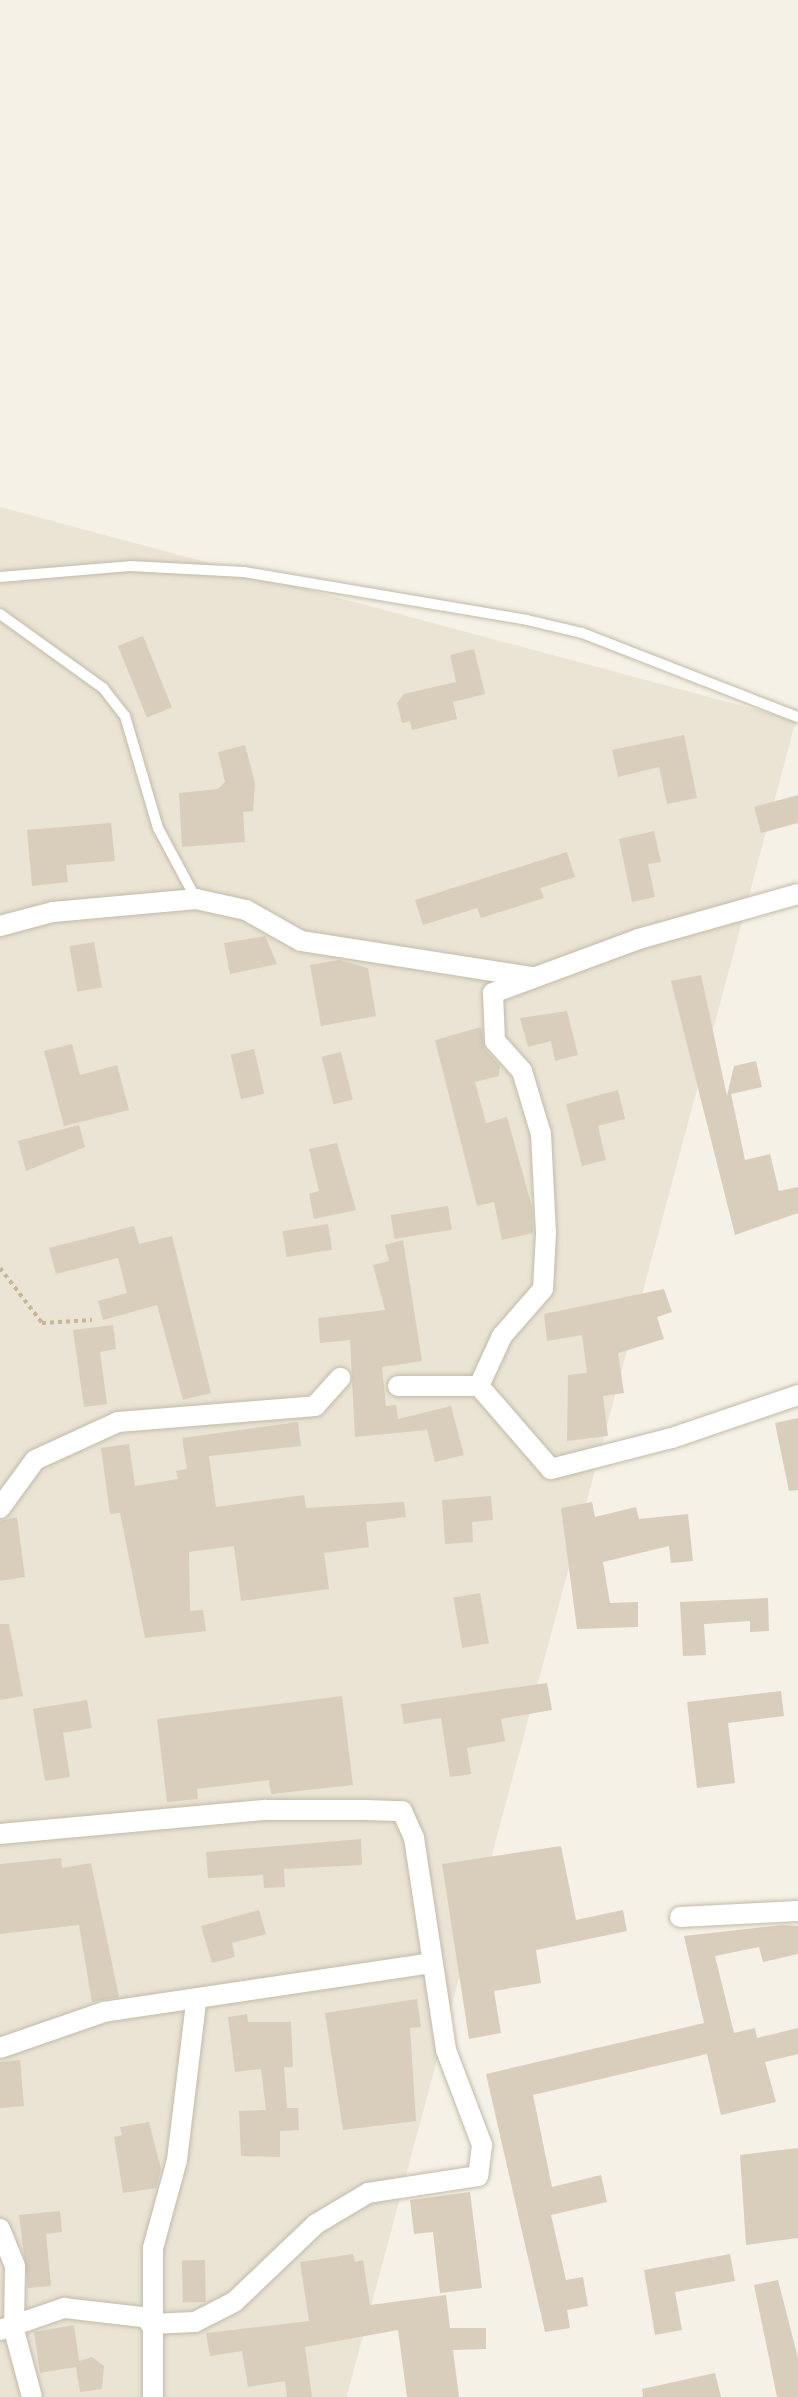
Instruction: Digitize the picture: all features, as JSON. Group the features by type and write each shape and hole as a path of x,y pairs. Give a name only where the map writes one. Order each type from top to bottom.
{"street":[{"path":"479,1386 502,1336 543,1289 548,1188 541,1134 522,1071 495,1041 493,993 798,894"},
{"path":"0,926 53,912 196,899 246,910 301,941 536,978"},
{"path":"0,1508 35,1460 118,1422 315,1406 340,1378"},
{"path":"398,1386 479,1386 551,1469 798,1395"},
{"path":"0,1834 266,1810 402,1811 414,1838 446,2050 482,2145 478,2176 368,2193 316,2224 234,2302 195,2322 151,2321 64,2308 7,2330"},
{"path":"680,1917 798,1911"},
{"path":"0,2048 104,2012 196,2002 431,1963"},
{"path":"153,2397 153,2248 177,2160 196,2002"},
{"path":"0,2229 15,2266 7,2330 32,2397"}],"lane":[{"path":"0,577 130,566 244,572 527,620 582,633 798,717"},
{"path":"0,614 103,688 125,716 158,828 196,899"}],"path":[{"path":"0,1268 42,1323 92,1320"}],"shaded area":[{"path":"0,507 796,720 347,2397 0,2397"}],"building":[{"path":"143,636 172,707 147,718 118,646"},
{"path":"474,649 485,694 453,702 457,719 412,730 410,721 402,723 397,703 404,694 456,682 450,655"},
{"path":"684,735 697,798 667,804 659,767 618,777 612,750"},
{"path":"245,745 255,783 253,811 243,812 245,842 182,847 179,793 218,789 225,782 218,752"},
{"path":"798,795 798,823 761,833 754,807"},
{"path":"111,823 115,861 66,865 68,882 32,886 27,830"},
{"path":"654,831 661,862 648,864 655,897 632,902 619,839"},
{"path":"567,852 575,877 540,888 544,898 481,918 477,908 423,925 415,900"},
{"path":"265,936 277,964 230,974 224,943"},
{"path":"94,942 102,987 77,992 69,946"},
{"path":"339,960 368,968 376,1016 321,1026 310,965"},
{"path":"701,975 727,1096 734,1066 756,1061 762,1087 731,1094 745,1160 770,1154 779,1191 798,1187 798,1213 735,1235 671,981"},
{"path":"567,1011 578,1055 555,1061 551,1041 528,1047 520,1018"},
{"path":"481,1027 485,1049 500,1066 499,1076 475,1082 486,1123 507,1117 532,1207 533,1233 502,1240 494,1202 477,1206 435,1040"},
{"path":"72,1044 80,1075 117,1065 129,1110 64,1126 44,1051"},
{"path":"254,1049 264,1094 241,1099 231,1054"},
{"path":"341,1052 353,1100 333,1104 322,1057"},
{"path":"618,1090 625,1119 598,1126 606,1160 582,1166 566,1104"},
{"path":"79,1125 85,1147 26,1171 18,1141"},
{"path":"337,1143 356,1210 314,1219 309,1194 319,1191 309,1149"},
{"path":"448,1206 452,1230 394,1239 391,1215"},
{"path":"328,1224 332,1250 287,1257 283,1231"},
{"path":"134,1226 139,1244 172,1236 211,1393 183,1400 157,1305 103,1320 98,1301 127,1293 118,1258 56,1274 49,1248"},
{"path":"403,1240 422,1361 382,1367 386,1406 396,1405 398,1419 451,1406 464,1455 435,1462 427,1430 355,1437 350,1340 320,1343 318,1318 385,1310 373,1265 389,1261 385,1245"},
{"path":"664,1289 672,1312 657,1317 664,1339 618,1353 624,1393 603,1396 608,1436 567,1441 568,1375 587,1373 582,1335 547,1341 544,1314"},
{"path":"113,1325 116,1349 100,1352 107,1404 84,1407 73,1330"},
{"path":"798,1418 798,1490 789,1491 775,1423"},
{"path":"298,1422 301,1446 209,1456 216,1507 304,1495 306,1508 404,1502 406,1517 366,1522 369,1547 324,1553 329,1589 241,1601 234,1546 189,1552 190,1611 203,1610 206,1631 145,1638 120,1513 110,1514 101,1448 129,1444 135,1486 178,1479 176,1471 187,1469 182,1438"},
{"path":"491,1496 493,1520 472,1522 473,1542 445,1544 442,1500"},
{"path":"592,1502 595,1517 636,1507 639,1519 688,1514 693,1561 671,1563 669,1546 603,1562 610,1603 638,1602 638,1627 577,1629 561,1508"},
{"path":"17,1517 25,1577 0,1581 0,1521"},
{"path":"480,1593 489,1643 462,1648 453,1598"},
{"path":"768,1598 769,1631 750,1632 750,1621 704,1624 706,1655 683,1656 680,1602"},
{"path":"0,1624 9,1624 23,1696 0,1700"},
{"path":"547,1683 552,1710 501,1719 505,1741 467,1748 471,1774 450,1777 441,1718 404,1724 401,1704"},
{"path":"781,1691 784,1716 728,1723 735,1783 697,1788 687,1702"},
{"path":"342,1696 353,1785 271,1794 269,1780 197,1789 198,1799 167,1802 157,1719"},
{"path":"87,1700 92,1728 63,1733 70,1777 45,1781 33,1709"},
{"path":"361,1839 362,1865 284,1869 285,1887 264,1888 263,1875 208,1878 206,1852"},
{"path":"561,1846 576,1920 623,1910 627,1931 536,1950 541,1983 494,1991 501,2033 469,2039 442,1864"},
{"path":"61,1858 62,1868 91,1863 119,1997 92,2002 79,1925 0,1934 0,1864"},
{"path":"259,1910 266,1934 232,1943 235,1957 212,1963 201,1926"},
{"path":"798,1926 798,1954 763,1962 759,1947 715,1956 734,2033 755,2028 757,2038 798,2028 798,2054 765,2062 776,2102 721,2115 707,2054 533,2095 552,2187 601,2175 607,2202 551,2215 566,2280 583,2277 588,2306 567,2310 570,2328 545,2332 486,2074 704,2023 684,1936"},
{"path":"417,1999 421,2027 410,2028 416,2121 343,2130 325,2013"},
{"path":"247,2014 248,2022 291,2022 293,2067 284,2067 287,2108 298,2108 299,2130 280,2131 280,2157 241,2156 239,2111 266,2110 261,2069 235,2072 228,2017"},
{"path":"20,2060 24,2106 0,2108 0,2062"},
{"path":"149,2122 161,2169 156,2188 123,2193 114,2137 122,2135 120,2127"},
{"path":"798,2148 798,2238 746,2245 740,2155"},
{"path":"470,2192 482,2288 440,2293 433,2232 414,2234 410,2200"},
{"path":"60,2211 62,2232 46,2234 51,2286 28,2288 19,2215"},
{"path":"353,2254 355,2262 363,2260 370,2305 446,2295 450,2328 486,2328 486,2349 453,2350 459,2397 407,2397 398,2330 305,2347 312,2397 287,2397 285,2381 248,2387 242,2351 210,2356 206,2333 309,2321 300,2262"},
{"path":"730,2254 735,2281 675,2292 682,2330 655,2335 644,2270"},
{"path":"182,2260 205,2260 206,2302 183,2302"},
{"path":"778,2280 798,2358 798,2397 777,2397 754,2285"},
{"path":"74,2325 79,2361 92,2357 104,2366 102,2389 80,2392 76,2367 40,2373 34,2332"},
{"path":"715,2373 721,2397 643,2397 642,2389"}]}
